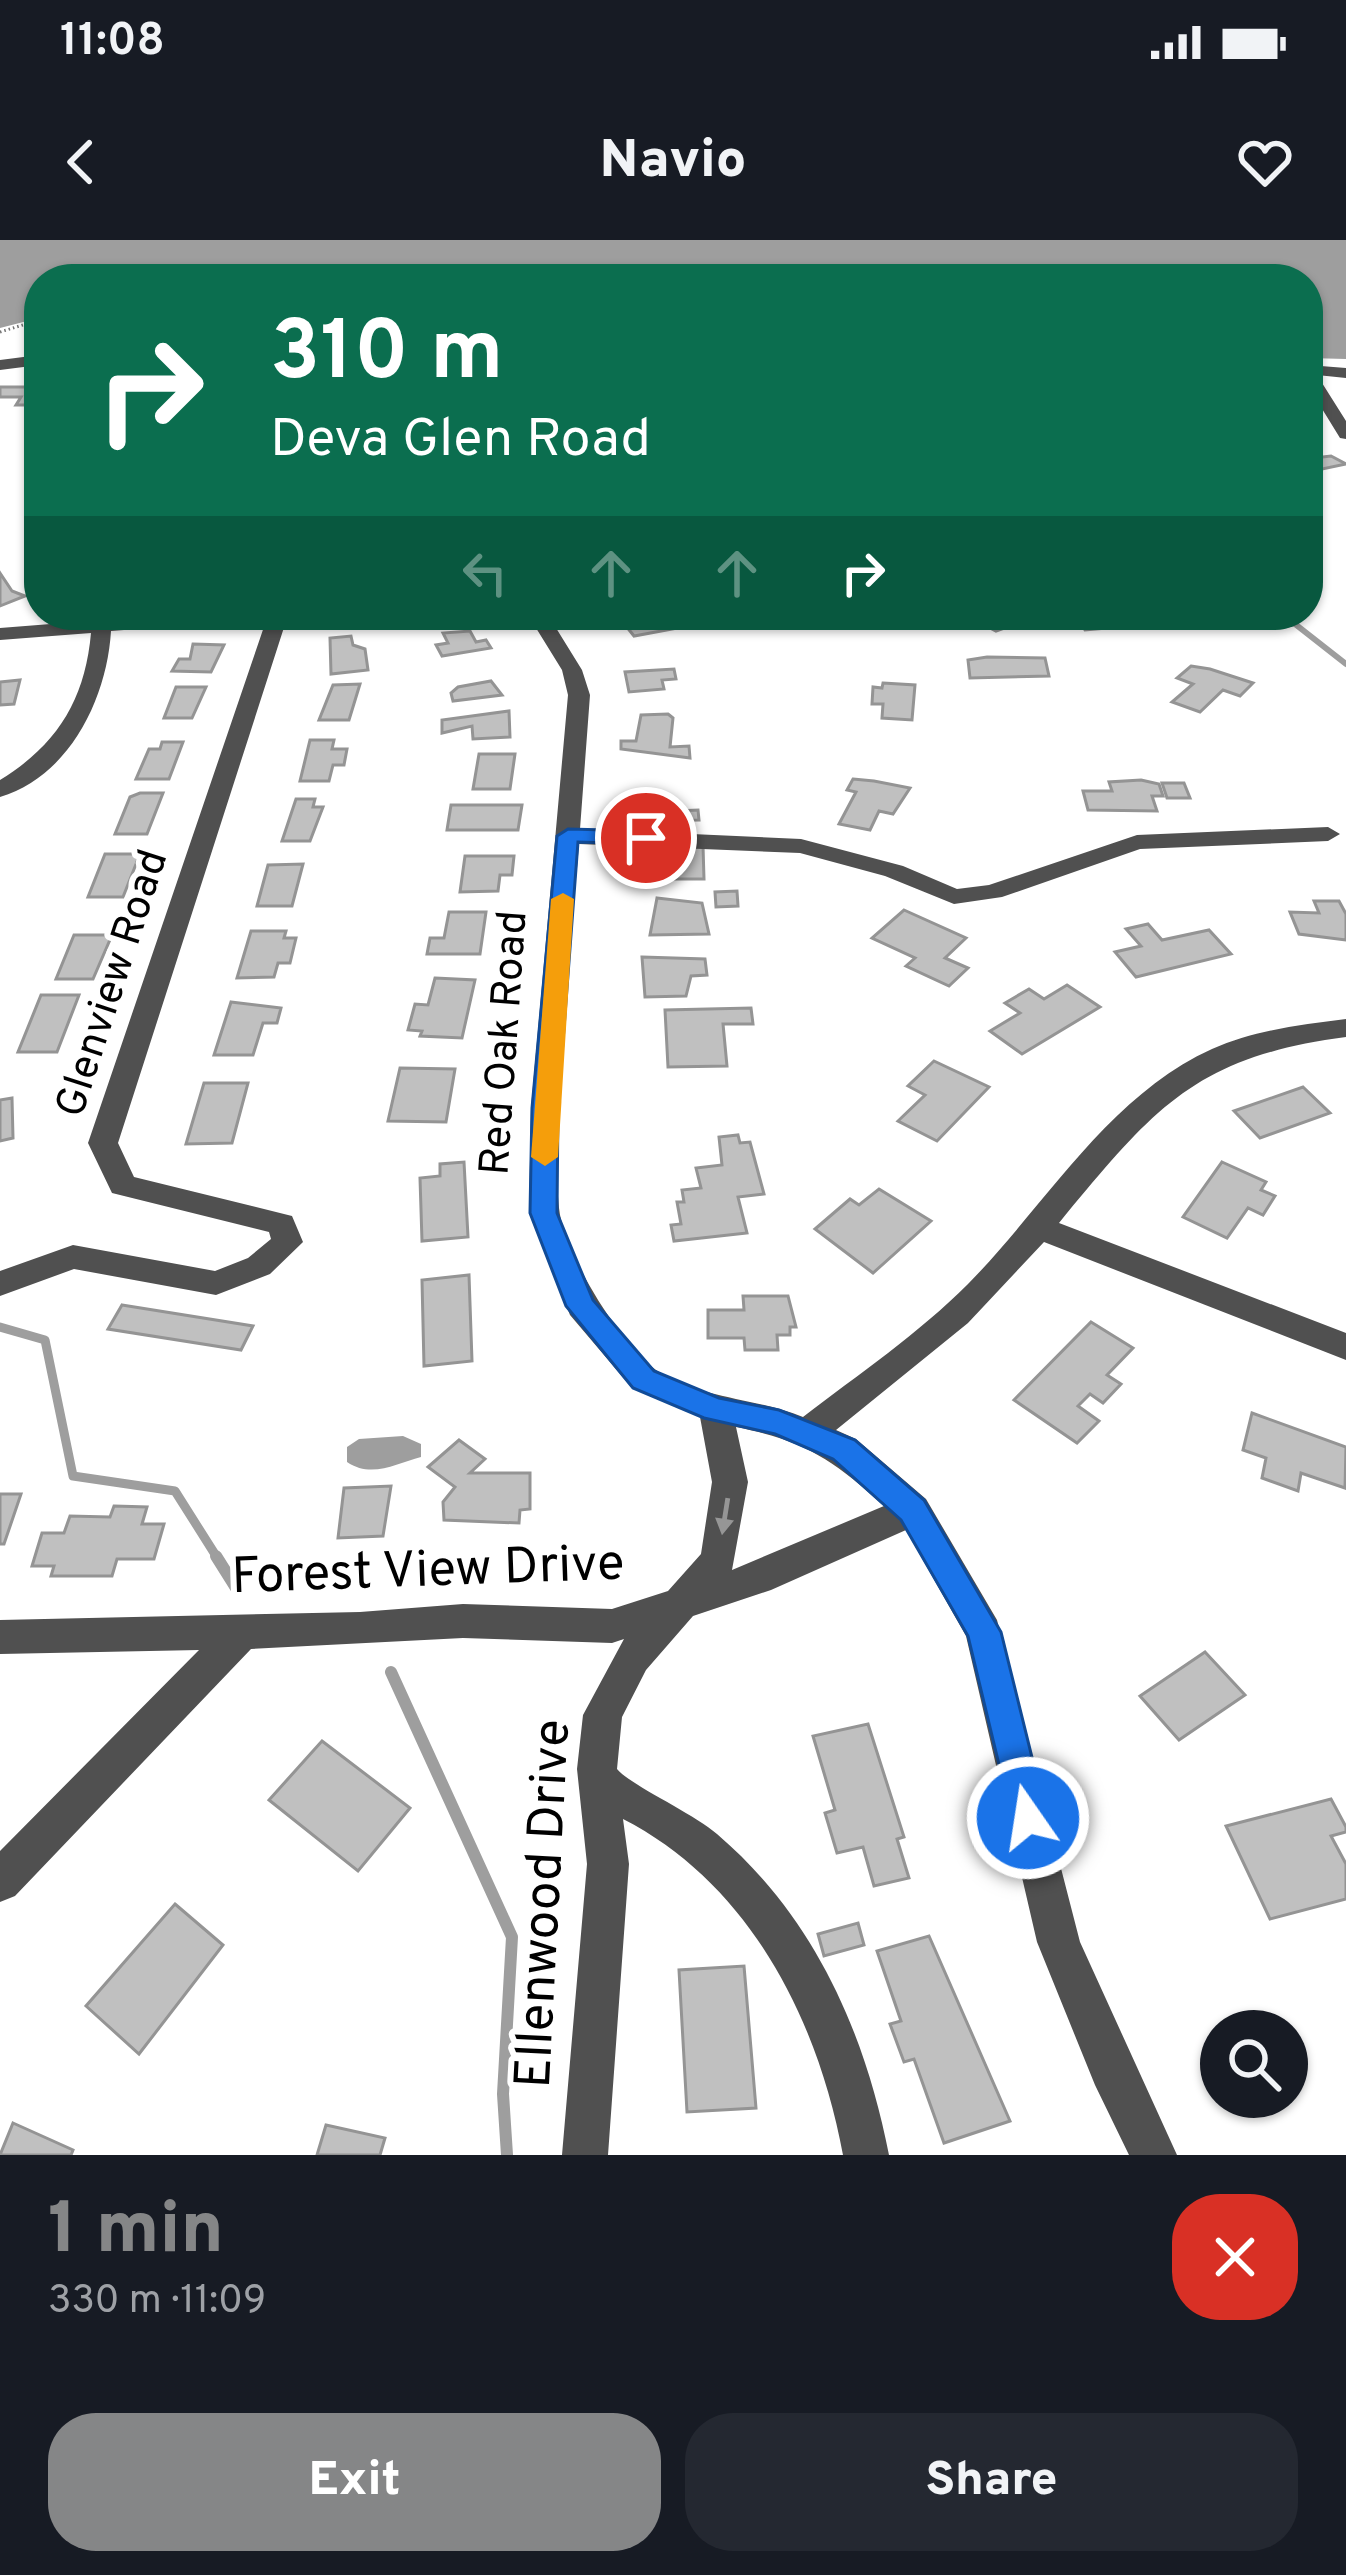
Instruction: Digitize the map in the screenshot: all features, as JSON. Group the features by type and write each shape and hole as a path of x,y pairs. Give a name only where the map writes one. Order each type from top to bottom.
{"street":[{"path":"1323,396 1346,434"},
{"path":"0,634 50,630"},
{"path":"0,790 45,764 64,743 81,714 101,652 101,630"},
{"name":"Glenview Road","path":"0,1284 73,1257 216,1283 260,1266 288,1242 281,1224 123,1185 103,1143 273,630"},
{"name":"Red Oak Road","path":"547,630 572,670 579,695 545,1108 544,1213 581,1306 644,1379 715,1409 844,1449 913,1510 984,1632 1059,1942 1111,2069 1154,2155"},
{"path":"568,836 801,846 894,871 954,897 993,892 1137,842 1328,834"},
{"path":"807,1434 976,1296 1126,1125 1188,1070 1248,1043 1346,1028"},
{"path":"1036,1227 1346,1347"},
{"path":"675,1607 718,1561 730,1482 715,1409"},
{"name":"Forest View Drive","path":"0,1637 463,1621 612,1626 758,1578 913,1510"},
{"name":"Ellenwood Drive","path":"585,2155 608,1864 599,1785 603,1715 632,1657 675,1607"},
{"path":"0,1881 242,1632"},
{"path":"599,1785 684,1832 770,1918 834,2030 860,2105 866,2155"}],"shaded area":[{"path":"0,240 1346,240 1346,359 1323,358 1323,264 24,264 24,322 0,328"},
{"path":"403,1436 421,1444 421,1457 375,1469 347,1462 347,1447 359,1439"}],"building":[{"path":"0,387 24,387 24,405 16,405 21,397 0,397"},
{"path":"1331,456 1346,464 1323,469 1323,457"},
{"path":"0,573 12,591 24,596 0,606"},
{"path":"629,630 667,630 634,636"},
{"path":"470,631 476,642 486,640 491,648 442,656 436,645 448,643 443,633"},
{"path":"351,636 353,645 365,649 368,670 331,674 330,638"},
{"path":"193,644 224,645 211,672 172,671 179,659 190,659"},
{"path":"1045,658 1049,676 970,678 968,660"},
{"path":"1191,666 1253,683 1240,696 1223,690 1200,712 1172,702 1193,684 1177,678"},
{"path":"674,669 676,679 662,680 664,689 629,692 625,672"},
{"path":"20,680 14,704 0,705 0,682"},
{"path":"491,681 502,695 453,701 451,693 458,687"},
{"path":"883,683 915,685 912,720 882,718 883,704 872,704 873,687 882,688"},
{"path":"360,684 349,720 319,720 333,685"},
{"path":"176,687 206,687 192,718 164,718"},
{"path":"509,711 510,737 473,739 472,726 442,733 442,720"},
{"path":"641,715 673,718 670,747 689,746 690,758 621,749 621,741 636,741"},
{"path":"310,740 334,740 332,749 347,749 344,765 333,765 329,781 300,781"},
{"path":"162,742 183,742 169,779 136,779 149,749 160,749"},
{"path":"479,754 515,754 510,789 473,789"},
{"path":"853,779 910,788 893,814 879,811 870,830 839,824 856,792 847,790"},
{"path":"1109,782 1159,784 1163,796 1152,796 1157,811 1088,810 1083,791 1112,791"},
{"path":"1162,783 1184,783 1190,798 1167,798"},
{"path":"631,792 664,797 674,811 698,810 699,820 631,821"},
{"path":"163,793 147,834 115,834 130,797"},
{"path":"296,799 315,799 313,807 323,807 310,841 282,841"},
{"path":"451,805 522,805 518,830 447,830"},
{"path":"703,846 704,879 658,879 659,847"},
{"path":"105,854 140,854 123,897 88,897"},
{"path":"465,856 514,856 512,875 500,875 498,891 460,892"},
{"path":"303,864 292,906 257,906 268,865"},
{"path":"737,891 738,906 716,907 715,892"},
{"path":"657,898 702,903 709,934 650,935"},
{"path":"1314,901 1339,901 1346,914 1346,940 1299,934 1290,912 1319,913"},
{"path":"904,910 966,938 945,958 968,968 949,986 906,966 915,958 872,938"},
{"path":"449,912 486,912 480,954 427,954 430,938 444,938"},
{"path":"1148,924 1162,940 1209,930 1231,954 1136,977 1115,952 1141,946 1126,929"},
{"path":"251,931 286,931 284,938 296,938 290,963 278,963 274,977 237,978"},
{"path":"74,935 112,935 93,979 56,979"},
{"path":"642,957 705,959 707,975 691,976 686,996 645,997"},
{"path":"435,978 475,980 462,1038 420,1036 422,1031 408,1030 415,1004 428,1005"},
{"path":"1067,985 1100,1007 1022,1054 990,1031 1020,1013 1005,1003 1029,989 1044,999"},
{"path":"41,995 79,995 57,1052 18,1052"},
{"path":"231,1002 281,1008 277,1023 263,1023 253,1055 214,1055"},
{"path":"751,1008 753,1024 723,1024 727,1066 668,1067 665,1010"},
{"path":"934,1061 989,1087 937,1141 898,1121 925,1095 908,1086"},
{"path":"400,1068 455,1069 446,1122 388,1121"},
{"path":"204,1083 248,1083 232,1143 186,1144"},
{"path":"1303,1087 1330,1113 1260,1138 1234,1111"},
{"path":"12,1098 13,1138 0,1141 0,1100"},
{"path":"738,1135 740,1143 750,1142 764,1194 738,1197 747,1233 674,1241 671,1225 681,1224 677,1202 684,1202 682,1190 701,1188 696,1168 722,1165 719,1137"},
{"path":"464,1162 468,1237 422,1241 420,1178 440,1176 440,1164"},
{"path":"1222,1162 1266,1182 1261,1190 1275,1196 1263,1215 1248,1208 1227,1238 1183,1217"},
{"path":"879,1189 931,1221 873,1273 815,1229 850,1199 859,1205"},
{"path":"469,1275 472,1361 424,1366 422,1280"},
{"path":"743,1296 788,1296 796,1327 790,1327 790,1335 777,1335 778,1350 745,1350 744,1338 708,1338 708,1310 744,1310"},
{"path":"122,1305 253,1326 241,1350 108,1329"},
{"path":"1091,1322 1133,1348 1107,1375 1121,1384 1103,1403 1090,1394 1078,1406 1099,1421 1077,1443 1014,1400"},
{"path":"1252,1413 1346,1447 1345,1488 1301,1473 1298,1491 1262,1478 1266,1458 1243,1450"},
{"path":"459,1440 485,1459 470,1473 530,1473 530,1509 520,1510 519,1523 444,1520 443,1502 455,1487 428,1467"},
{"path":"391,1486 383,1536 338,1538 344,1488"},
{"path":"0,1494 21,1494 4,1544 0,1544"},
{"path":"114,1506 147,1507 142,1524 164,1524 154,1559 117,1559 112,1576 51,1576 54,1566 32,1566 42,1533 64,1533 70,1516 110,1517"},
{"path":"1205,1652 1245,1695 1179,1740 1140,1696"},
{"path":"868,1724 904,1837 897,1839 909,1878 874,1886 863,1847 837,1853 825,1813 835,1810 813,1736"},
{"path":"322,1741 410,1808 358,1871 269,1800"},
{"path":"1331,1799 1346,1827 1346,1832 1331,1836 1346,1864 1346,1899 1270,1919 1226,1826"},
{"path":"175,1904 223,1945 139,2054 86,2006"},
{"path":"858,1923 864,1945 824,1956 818,1934"},
{"path":"929,1936 1010,2121 944,2143 914,2059 904,2062 890,2024 901,2021 877,1951"},
{"path":"744,1966 756,2108 687,2112 679,1970"},
{"path":"13,2123 73,2150 71,2155 0,2155"},
{"path":"326,2125 385,2138 380,2155 317,2155"}],"waterway":[{"path":"1303,630 1346,664"},
{"path":"0,1327 45,1340 73,1476 175,1491 218,1559"},
{"path":"216,1556 238,1591"},
{"path":"391,1672 512,1937 503,2094 507,2155"}],"slow traffic":[{"path":"545,1157 563,899"}],"route":[{"path":"646,838 568,836 545,1108 544,1213 581,1306 644,1379 715,1409 779,1422 844,1449 886,1481 913,1510 984,1632 1028,1818"}]}
